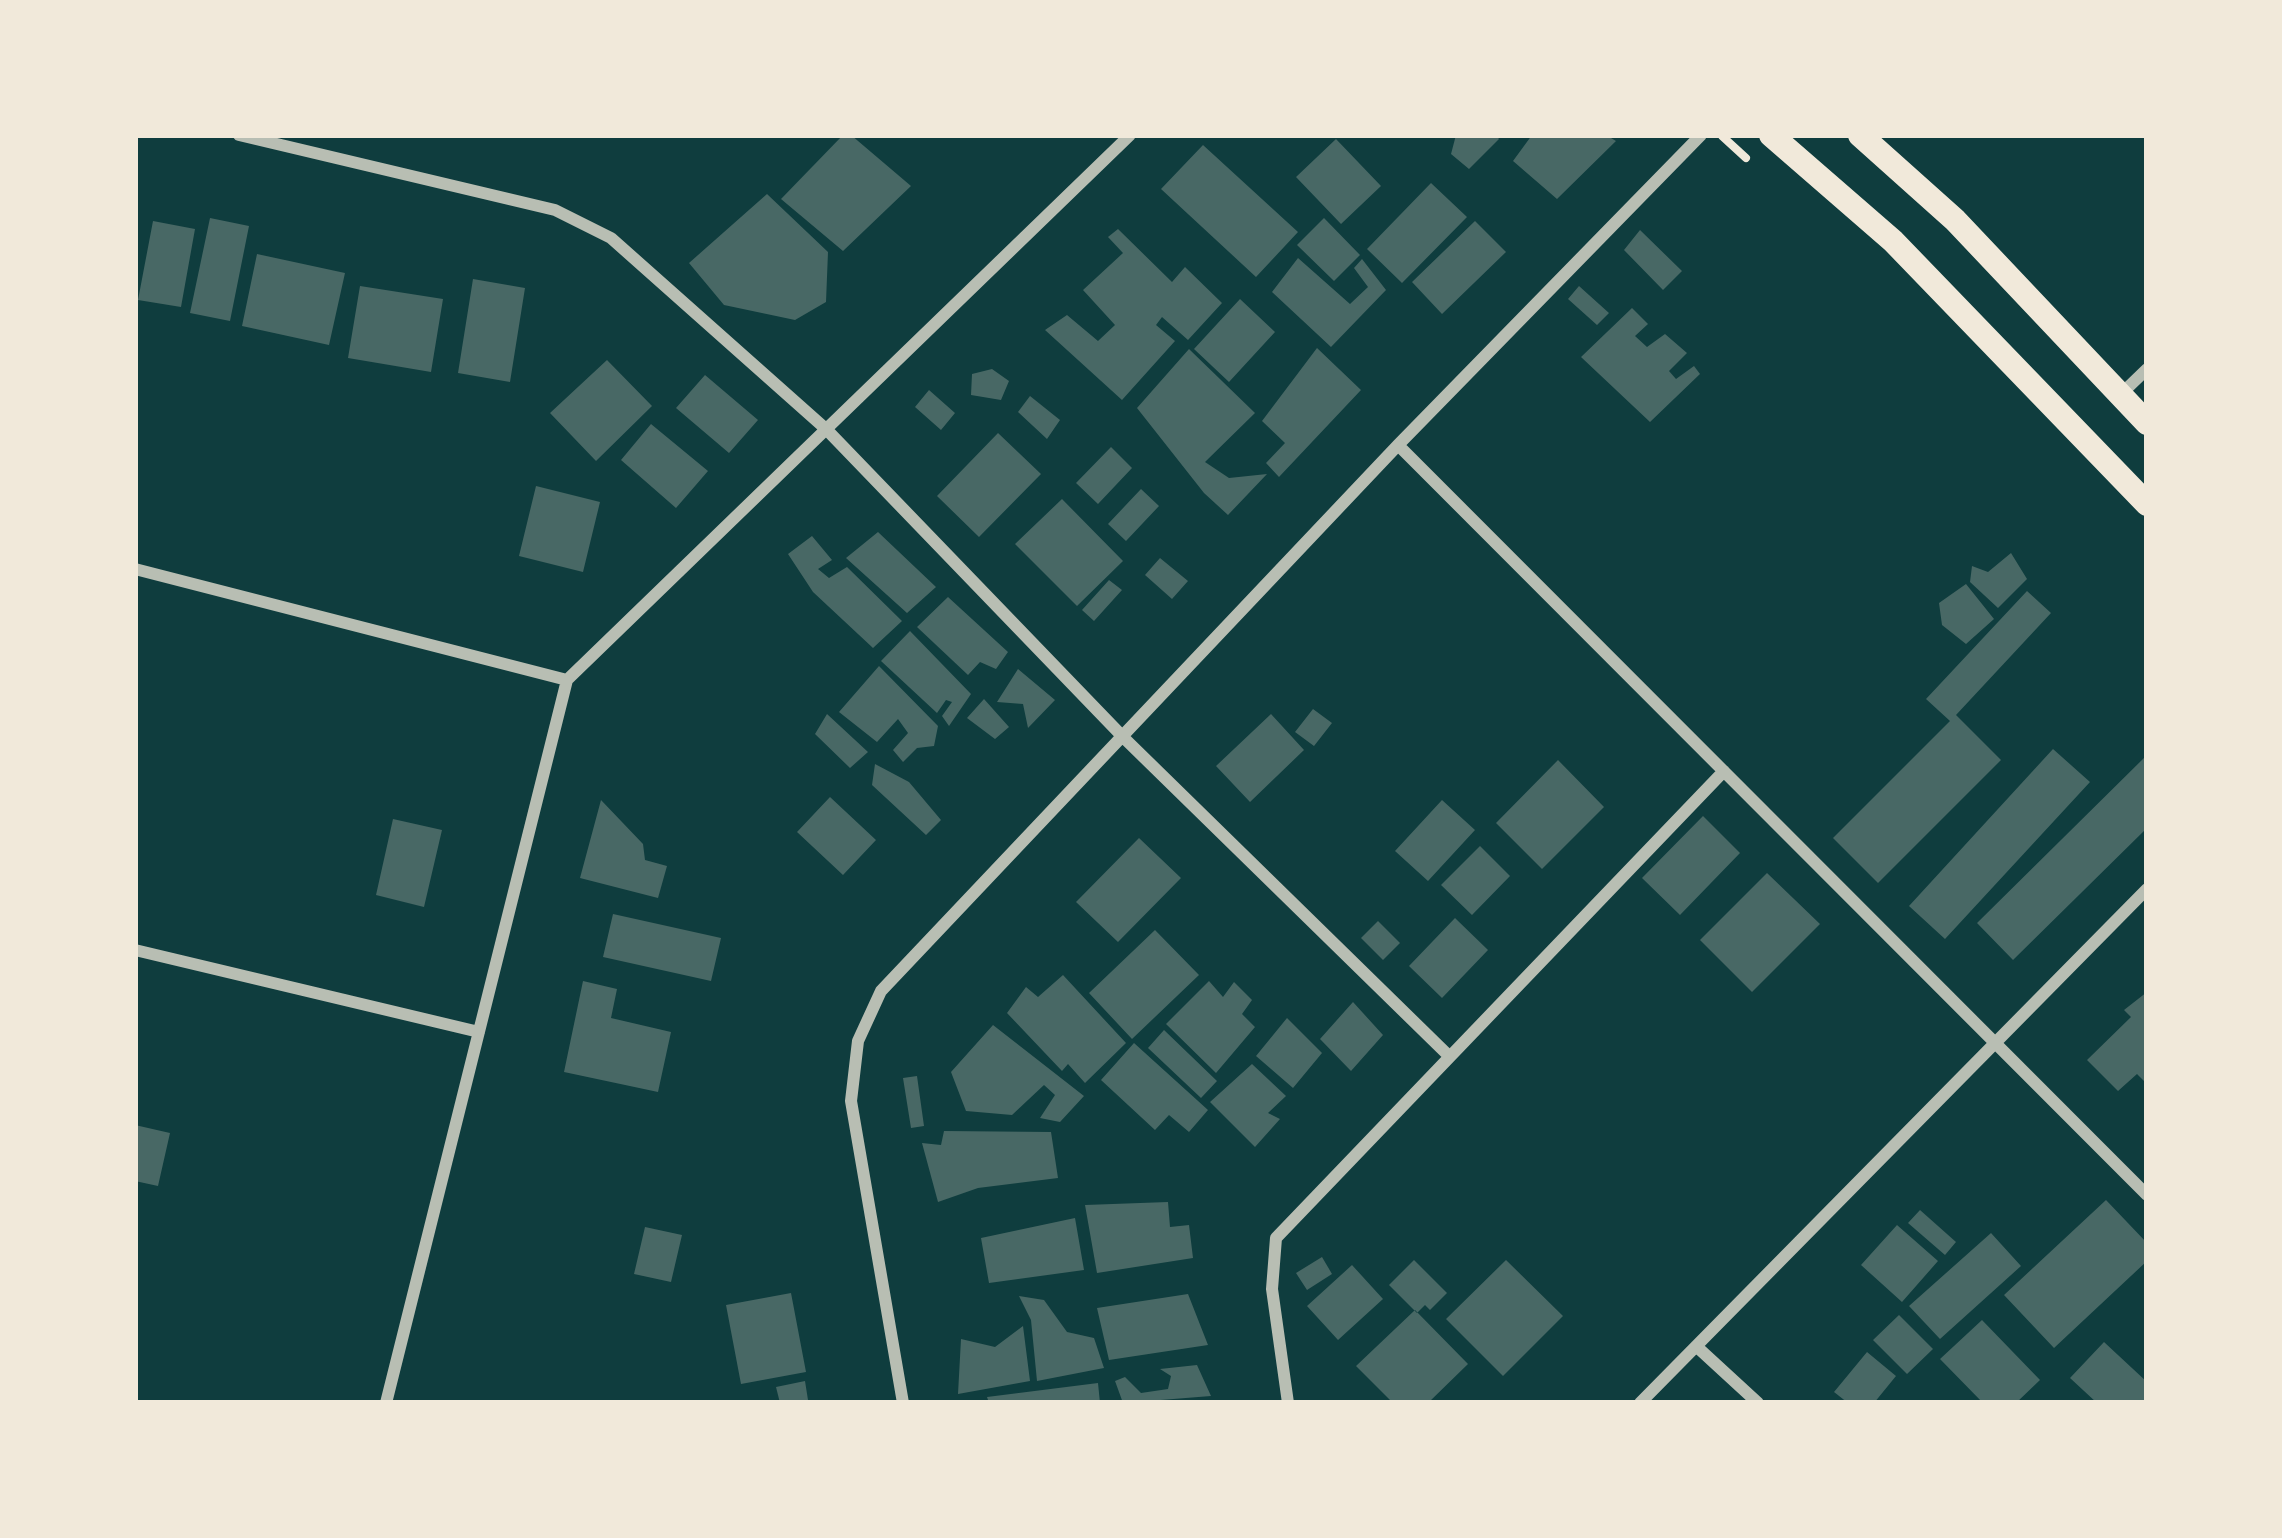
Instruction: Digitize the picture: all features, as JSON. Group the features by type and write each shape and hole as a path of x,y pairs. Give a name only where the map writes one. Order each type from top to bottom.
{"main road":[{"path":"1771,135 1893,241 2147,504"},
{"path":"1860,135 1955,220 2147,423"}],"street":[{"path":"239,135 583,221 611,238 827,430 1124,738 1448,1055"},
{"path":"386,1403 568,680 1130,135"},
{"path":"903,1403 850,1101 858,1041 880,991 1398,445 1701,135"},
{"path":"2118,397 2147,369"},
{"path":"1398,445 2147,1195"},
{"path":"135,569 568,680"},
{"path":"1288,1403 1272,1289 1276,1238 1724,772"},
{"path":"1640,1403 2147,889"},
{"path":"135,950 479,1032"},
{"path":"1696,1346 1758,1403"}],"building":[{"path":"843,135 851,135 911,186 843,251 781,199"},
{"path":"1456,135 1496,135 1499,139 1469,169 1451,154"},
{"path":"1532,135 1606,135 1616,141 1557,199 1513,161"},
{"path":"1336,139 1381,186 1341,224 1296,177"},
{"path":"1203,145 1298,232 1256,277 1161,189"},
{"path":"1431,183 1467,217 1402,283 1367,249"},
{"path":"767,194 828,252 826,302 795,320 724,305 689,263"},
{"path":"210,218 249,226 230,321 190,313"},
{"path":"1324,218 1360,255 1334,281 1297,245"},
{"path":"153,221 195,229 181,307 138,300"},
{"path":"1475,221 1506,252 1442,314 1412,282"},
{"path":"1118,229 1172,282 1185,267 1222,303 1188,340 1162,317 1156,325 1175,341 1122,400 1045,330 1067,315 1098,341 1115,325 1083,290 1123,253 1108,237"},
{"path":"1640,230 1682,271 1663,290 1624,250"},
{"path":"257,254 345,273 329,345 242,326"},
{"path":"1298,258 1350,304 1368,287 1354,268 1362,259 1386,290 1331,347 1272,292"},
{"path":"473,279 525,288 510,382 458,373"},
{"path":"360,286 443,299 431,372 348,358"},
{"path":"1579,286 1609,313 1597,325 1568,299"},
{"path":"1240,299 1275,332 1229,382 1194,349"},
{"path":"1632,308 1648,324 1635,336 1647,347 1665,334 1687,353 1669,371 1676,379 1694,366 1700,374 1650,422 1581,357"},
{"path":"1317,348 1361,390 1279,477 1266,463 1285,443 1262,421"},
{"path":"1189,349 1255,413 1205,462 1229,478 1267,474 1228,515 1204,493 1137,408"},
{"path":"607,360 652,406 596,461 550,413"},
{"path":"992,369 1009,381 1001,400 971,395 972,374"},
{"path":"705,375 758,420 729,453 676,408"},
{"path":"929,390 955,413 941,430 915,407"},
{"path":"1030,396 1060,420 1047,439 1018,412"},
{"path":"651,424 708,471 676,508 621,460"},
{"path":"998,433 1041,474 979,537 937,496"},
{"path":"1111,447 1132,468 1098,504 1076,483"},
{"path":"536,486 600,502 583,572 519,556"},
{"path":"1141,489 1159,506 1126,541 1108,524"},
{"path":"1062,499 1123,561 1077,606 1015,544"},
{"path":"878,532 936,587 907,613 846,558"},
{"path":"812,536 832,560 818,569 829,578 847,567 902,621 873,648 813,592 788,554"},
{"path":"2011,553 2027,579 1998,608 1970,582 1972,566 1988,572"},
{"path":"1160,558 1188,581 1172,599 1145,575"},
{"path":"1109,580 1122,590 1094,621 1082,610"},
{"path":"1966,584 1994,619 1966,644 1942,625 1939,603"},
{"path":"2027,591 2051,613 1956,715 2001,760 1878,883 1833,838 1950,721 1926,699"},
{"path":"948,597 1008,652 996,669 980,662 968,675 917,627"},
{"path":"910,631 971,694 949,726 942,716 952,702 946,700 937,713 881,661"},
{"path":"879,666 938,726 934,746 917,748 903,762 893,750 908,733 898,719 877,742 839,712"},
{"path":"1018,669 1055,700 1028,728 1023,704 997,702"},
{"path":"984,699 1009,727 995,739 967,718"},
{"path":"1313,709 1332,723 1314,746 1295,732"},
{"path":"827,714 868,752 850,768 815,734"},
{"path":"1271,714 1304,750 1250,802 1216,766"},
{"path":"2053,749 2090,782 1945,939 1909,906"},
{"path":"2147,755 2147,828 2013,960 1977,923"},
{"path":"1558,760 1604,807 1542,869 1496,823"},
{"path":"875,764 909,782 941,820 926,835 872,785"},
{"path":"830,797 876,840 843,875 797,832"},
{"path":"601,800 643,844 645,860 667,866 658,898 580,878"},
{"path":"1442,800 1475,830 1428,881 1395,851"},
{"path":"1703,816 1740,853 1680,915 1642,878"},
{"path":"393,819 442,830 424,907 376,895"},
{"path":"1139,838 1181,878 1118,942 1076,902"},
{"path":"1480,846 1510,876 1472,915 1441,885"},
{"path":"1767,873 1820,924 1752,992 1700,940"},
{"path":"613,914 721,938 711,981 603,957"},
{"path":"1455,918 1488,950 1442,998 1409,966"},
{"path":"1378,921 1400,943 1383,960 1361,938"},
{"path":"1155,930 1199,975 1132,1039 1089,993"},
{"path":"1063,975 1126,1043 1085,1083 1068,1064 1062,1071 1007,1013 1026,987 1038,997"},
{"path":"583,981 617,989 611,1018 671,1032 658,1092 564,1072"},
{"path":"1209,981 1223,997 1234,982 1252,1000 1242,1014 1255,1027 1216,1073 1166,1024"},
{"path":"2147,992 2147,1084 2137,1074 2118,1091 2087,1060 2131,1017 2124,1010"},
{"path":"1353,1002 1383,1035 1351,1071 1320,1039"},
{"path":"1287,1018 1322,1053 1293,1088 1256,1056"},
{"path":"993,1025 1084,1096 1060,1122 1040,1118 1055,1095 1044,1085 1012,1115 966,1111 951,1072"},
{"path":"1164,1030 1217,1081 1201,1098 1148,1048"},
{"path":"1134,1043 1208,1110 1189,1132 1169,1115 1155,1130 1101,1080"},
{"path":"1252,1064 1286,1096 1268,1113 1280,1119 1255,1147 1210,1102"},
{"path":"917,1076 924,1126 911,1128 903,1078"},
{"path":"135,1125 170,1133 158,1186 135,1181"},
{"path":"944,1131 1051,1132 1058,1178 978,1188 938,1202 922,1143 941,1145"},
{"path":"2106,1200 2147,1243 2147,1261 2054,1348 2004,1295"},
{"path":"1168,1202 1170,1227 1189,1225 1193,1258 1097,1273 1085,1205"},
{"path":"1920,1210 1956,1242 1945,1255 1908,1223"},
{"path":"1075,1218 1084,1270 989,1283 981,1238"},
{"path":"1897,1225 1938,1261 1902,1302 1861,1265"},
{"path":"645,1227 682,1235 671,1282 634,1274"},
{"path":"1991,1233 2021,1266 1940,1339 1909,1306"},
{"path":"1322,1257 1332,1274 1307,1290 1296,1273"},
{"path":"1414,1260 1447,1293 1430,1310 1425,1305 1417,1313 1389,1285"},
{"path":"1506,1260 1563,1316 1503,1376 1446,1319"},
{"path":"1352,1265 1383,1299 1338,1340 1307,1306"},
{"path":"791,1293 806,1372 741,1384 726,1305"},
{"path":"1188,1294 1208,1345 1109,1360 1097,1308"},
{"path":"1019,1296 1044,1300 1067,1332 1094,1338 1104,1368 1037,1381 1031,1320"},
{"path":"1415,1310 1468,1364 1428,1403 1393,1403 1356,1366"},
{"path":"1899,1315 1933,1349 1907,1374 1873,1340"},
{"path":"1982,1320 2040,1380 2016,1403 1983,1403 1940,1359"},
{"path":"1023,1326 1030,1381 958,1394 961,1339 995,1347"},
{"path":"2104,1342 2147,1382 2147,1403 2097,1403 2070,1378"},
{"path":"1867,1352 1896,1376 1874,1403 1848,1403 1834,1392"},
{"path":"1197,1365 1211,1396 1123,1403 1115,1381 1125,1377 1141,1393 1168,1389 1171,1376 1160,1369"},
{"path":"805,1381 808,1400 780,1403 776,1387"},
{"path":"1098,1383 1100,1403 989,1403 987,1397"}]}
